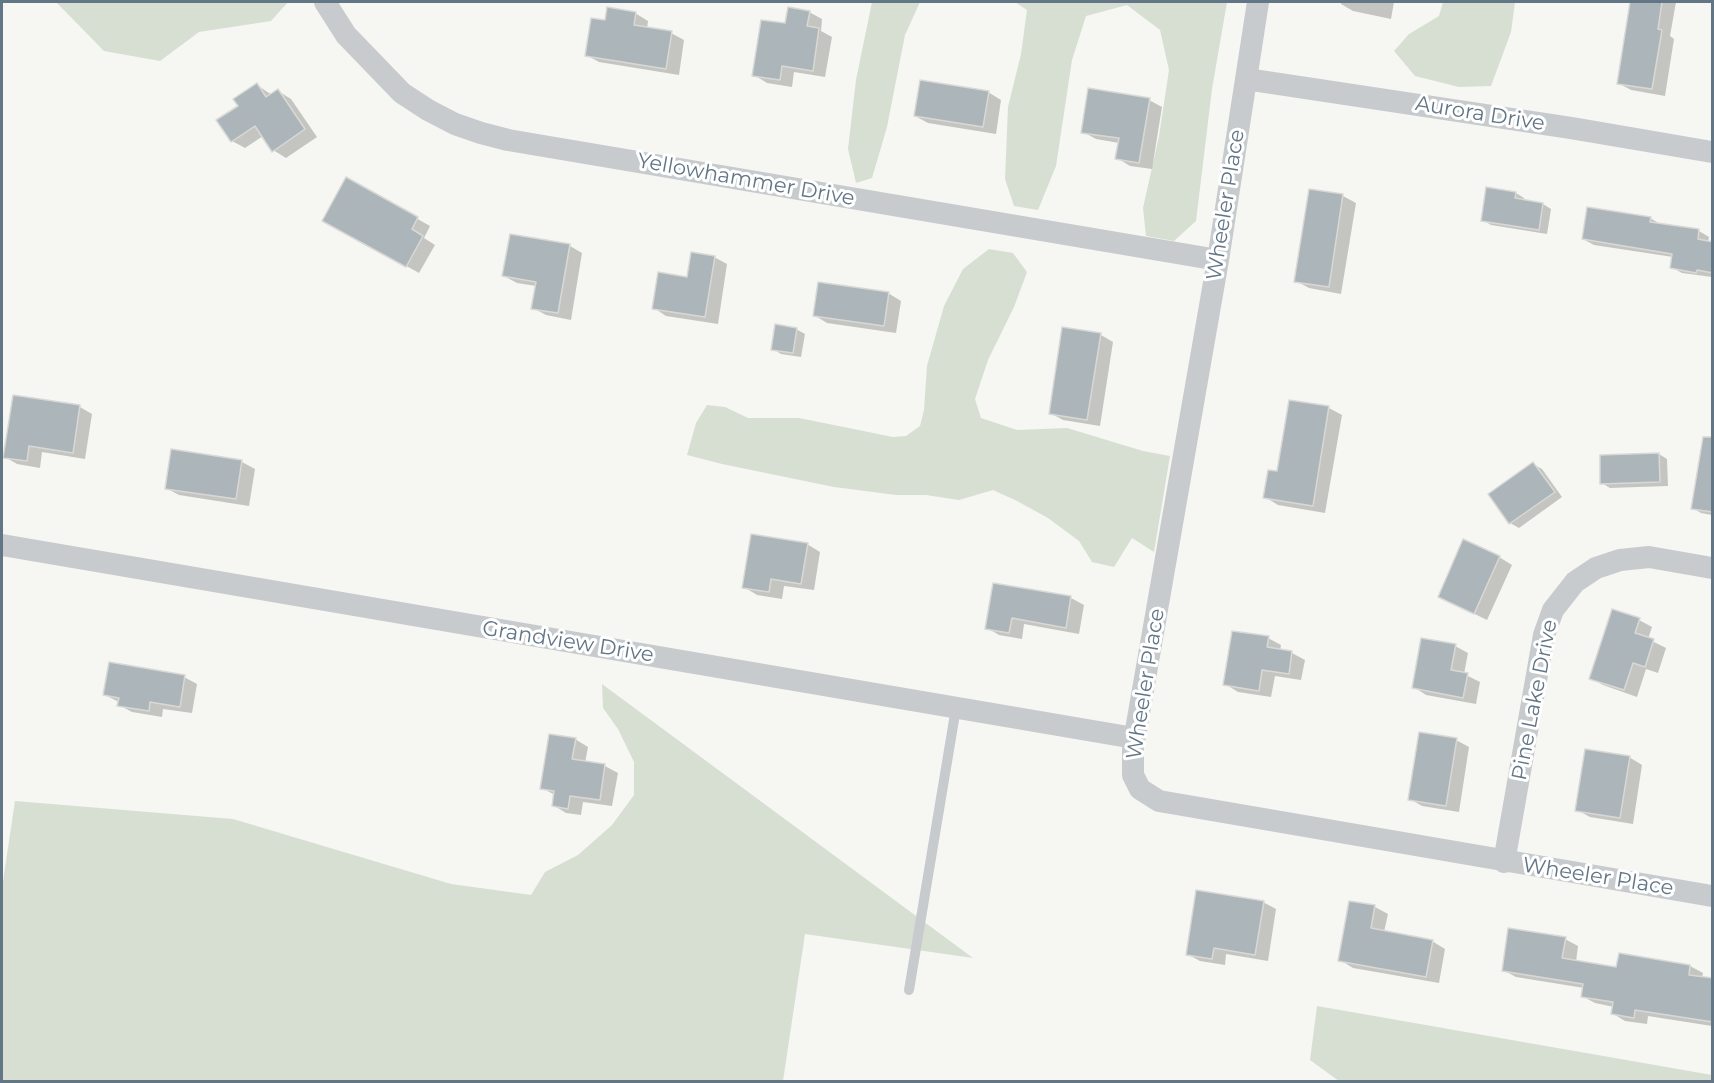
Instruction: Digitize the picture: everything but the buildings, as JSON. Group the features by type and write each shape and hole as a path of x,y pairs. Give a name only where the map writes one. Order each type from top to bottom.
{"street":[{"name":"Yellowhammer Drive","path":"325,2 346,36 402,93 437,115 481,133 566,150 1218,260"},
{"name":"Wheeler Place","path":"1258,2 1218,260 1134,738 1133,775 1140,789 1159,801 1504,862 1713,896"},
{"name":"Aurora Drive","path":"1246,79 1713,152"},
{"name":"Grandview Drive","path":"2,545 1134,738"},
{"name":"Pine Lake Drive","path":"1504,862 1544,635 1553,610 1559,601 1575,582 1596,568 1620,560 1649,557 1713,568"}],"lane":[{"path":"909,990 956,708"}],"shaded area":[{"path":"56,2 288,2 271,21 199,32 160,61 104,51"},
{"path":"872,2 920,2 905,35 887,127 872,178 856,183 848,149 856,80"},
{"path":"1015,2 1227,2 1212,89 1196,221 1174,241 1146,236 1143,208 1159,136 1169,70 1160,30 1127,5 1086,16 1072,60 1056,166 1038,210 1014,206 1005,179 1008,107 1021,54 1027,10"},
{"path":"1443,2 1515,2 1511,32 1491,86 1459,87 1415,76 1394,51 1409,34 1439,16"},
{"path":"989,249 1013,253 1027,272 1014,307 988,360 975,399 981,418 1017,430 1067,428 1143,451 1170,456 1154,552 1132,538 1114,567 1092,562 1079,541 1048,518 993,490 959,500 926,495 896,495 834,487 687,455 696,423 707,405 725,407 748,418 799,418 893,437 906,436 920,426 924,410 927,366 944,306 963,269"},
{"path":"602,684 973,958 805,934 783,1081 2,1082 2,888 15,801 233,819 451,884 531,895 545,872 578,855 612,825 634,795 634,762 618,729 603,708"},
{"path":"1317,1006 1712,1075 1712,1081 1339,1081 1310,1060"}]}
